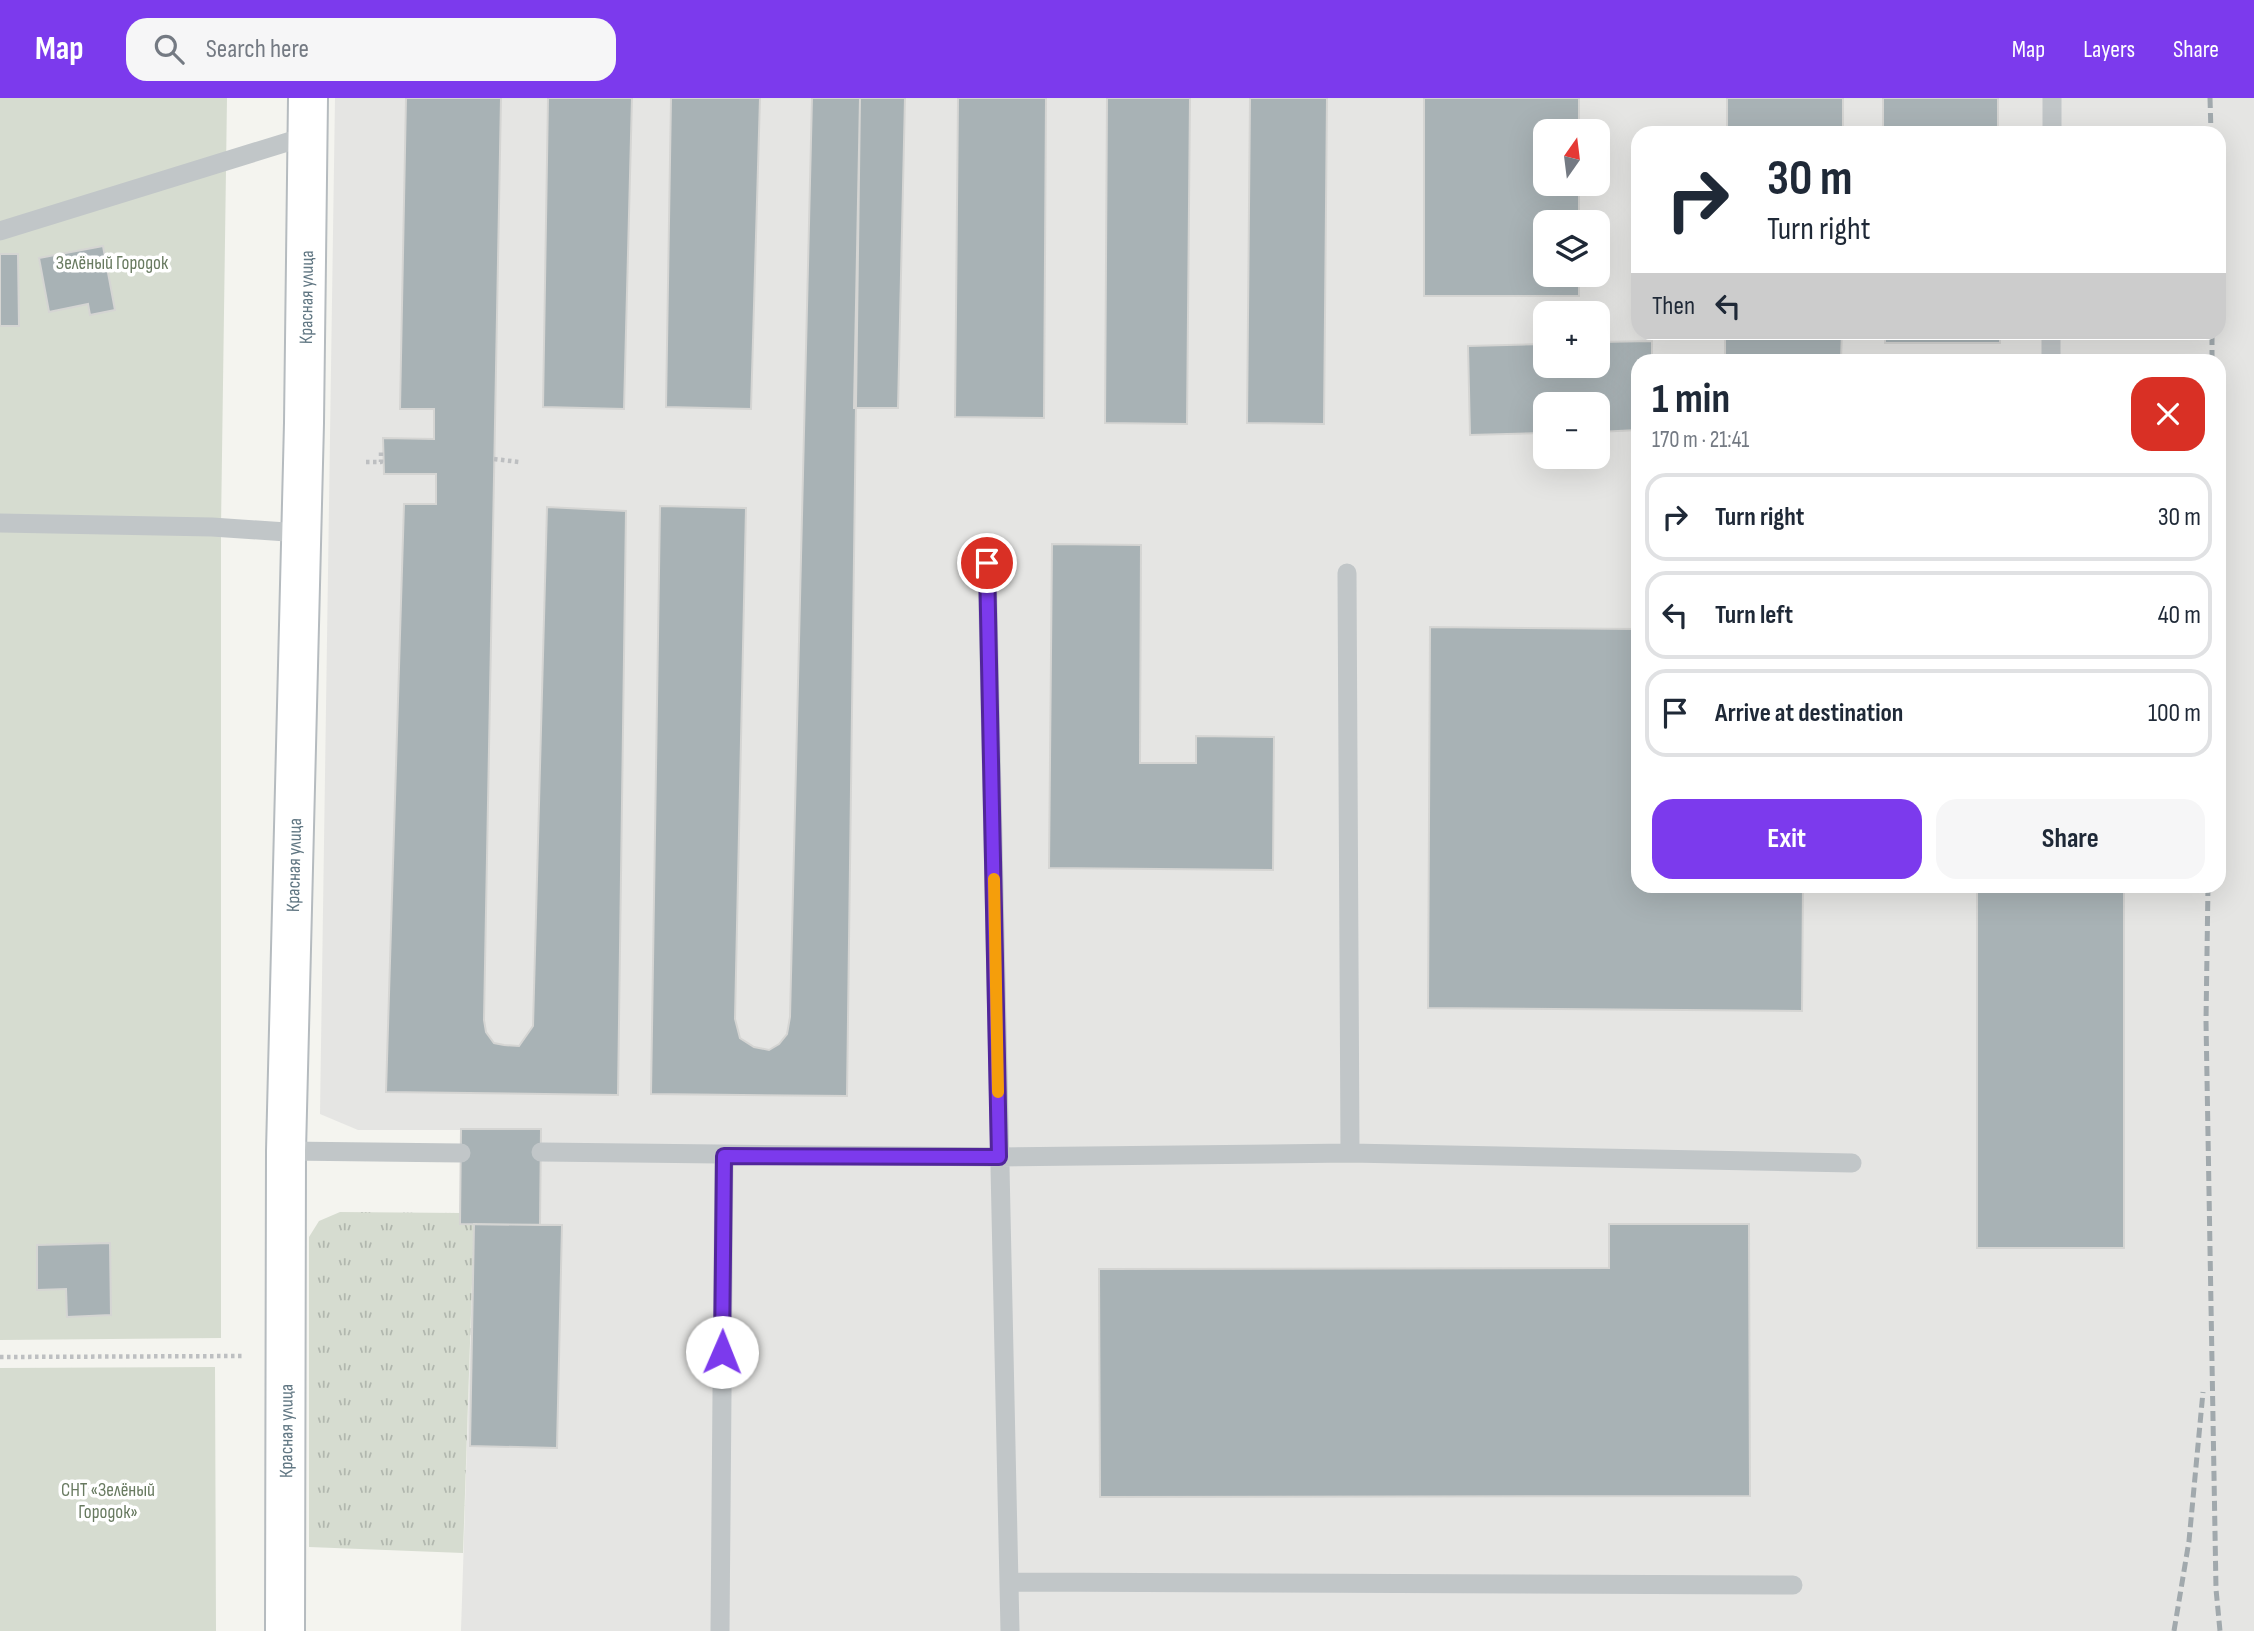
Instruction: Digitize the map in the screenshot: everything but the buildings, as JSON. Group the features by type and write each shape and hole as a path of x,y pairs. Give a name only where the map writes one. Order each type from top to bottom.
{"main road":[{"name":"Красная улица","path":"285,1631 286,1151 301,533 312,423 308,98"}],"lane":[{"path":"2052,98 2052,126"},
{"path":"0,231 307,136"},
{"path":"0,523 202,526 301,533"},
{"path":"987,563 1010,1631"},
{"path":"1347,573 1350,1153"},
{"path":"286,1151 461,1153"},
{"path":"541,1152 999,1157 1350,1153 1852,1163"},
{"path":"720,1631 724,1156"},
{"path":"1010,1582 1793,1585"}],"path":[{"path":"366,462 381,462 381,450"},
{"path":"494,459 519,461"},
{"path":"0,1357 287,1356"}],"shaded area":[{"path":"335,98 2254,98 2254,1631 461,1631 474,1225 460,1224 461,1130 358,1130 320,1114"}],"green space":[{"name":"Зелёный Городок","path":"0,98 227,98 221,527 221,1338 0,1340"},
{"path":"340,1212 461,1213 460,1224 474,1224 463,1553 309,1547 309,1237 319,1221"},
{"name":"СНТ «Зелёный Городок»","path":"215,1367 216,1631 0,1631 0,1368"}],"railway":[{"path":"2210,98 2211,126"},
{"path":"2212,340 2212,354"},
{"path":"2208,893 2206,1021 2216,1589 2220,1631"},
{"path":"2174,1631 2189,1541 2203,1392"}],"slow traffic":[{"path":"994,879 998,1092"}],"route":[{"path":"722,1352 724,1156 999,1157 987,563"}]}
